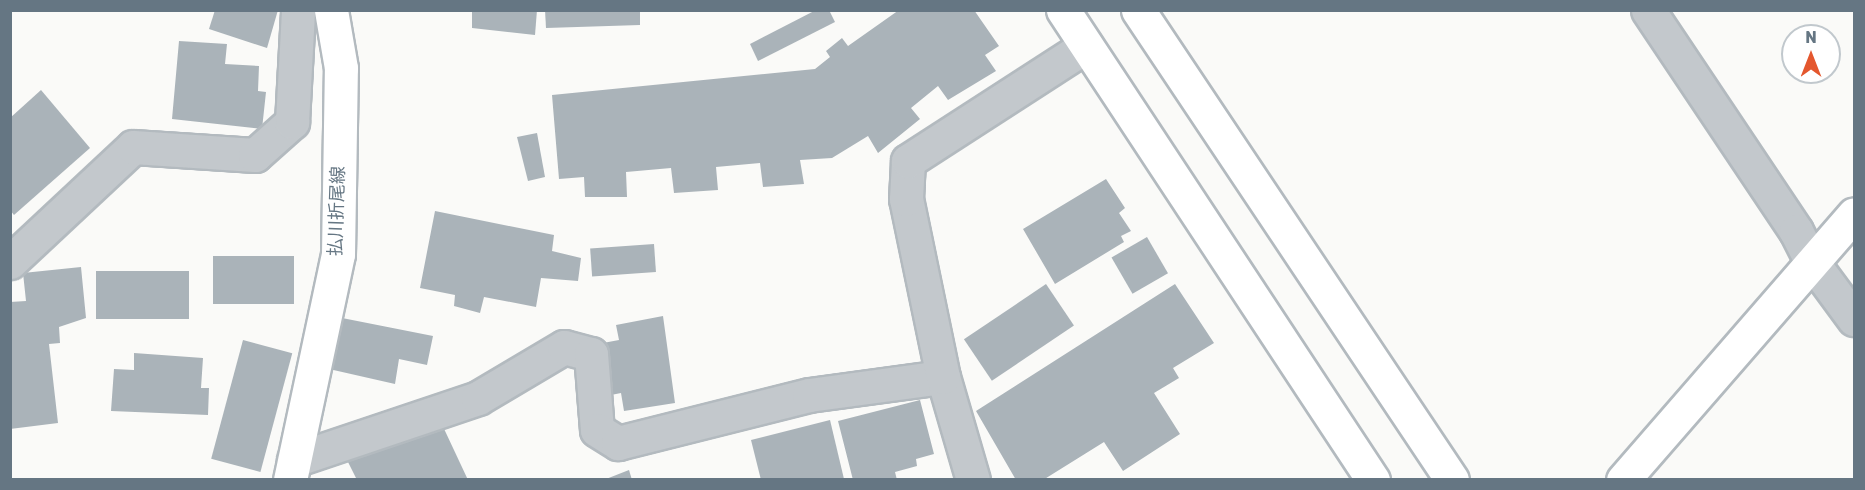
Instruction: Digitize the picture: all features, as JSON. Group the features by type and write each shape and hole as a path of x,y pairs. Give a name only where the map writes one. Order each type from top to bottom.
{"street":[{"path":"10,262 133,147 255,154 292,122 298,10"},
{"name":"払川折尾線","path":"292,470 338,254 341,68 331,10"},
{"path":"1063,10 1373,480"},
{"path":"1138,10 1452,480"},
{"path":"1648,10 1796,231 1812,262 1854,319"},
{"path":"973,480 943,377 906,199 908,161 1086,46"},
{"path":"1623,480 1854,214"},
{"path":"292,470 478,398 564,347 591,354 597,430 618,443 809,394 943,377"}],"building":[{"path":"215,10 278,10 267,48 209,29"},
{"path":"472,10 537,10 535,35 472,28"},
{"path":"545,10 640,10 640,25 546,28"},
{"path":"816,10 829,10 835,22 758,61 750,44"},
{"path":"899,10 974,10 999,46 985,55 996,71 948,100 938,86 911,108 920,119 878,153 868,136 832,158 800,160 804,184 763,187 760,163 716,167 718,190 674,193 671,168 626,172 627,197 585,197 584,177 559,179 552,95 815,69 830,57 826,51 842,38 848,46"},
{"path":"179,41 227,44 225,64 259,66 258,91 266,92 262,129 172,119"},
{"path":"41,90 90,148 14,215 10,210 10,118"},
{"path":"537,133 545,177 528,181 517,137"},
{"path":"1106,179 1125,208 1119,213 1131,231 1121,236 1124,242 1055,284 1023,229"},
{"path":"435,211 554,235 552,251 581,258 578,281 541,278 536,307 484,297 480,313 454,306 455,295 420,288"},
{"path":"1147,237 1168,273 1132,294 1111,258"},
{"path":"654,244 656,272 592,276 590,248"},
{"path":"213,256 294,256 294,304 213,304"},
{"path":"81,267 86,318 59,327 60,343 49,344 58,423 10,429 10,302 26,301 23,273"},
{"path":"96,271 189,271 189,319 96,319"},
{"path":"1046,284 1074,325 992,381 964,339"},
{"path":"1175,284 1214,343 1173,368 1179,378 1154,393 1180,434 1123,471 1104,442 1043,480 1016,480 976,411"},
{"path":"663,316 675,403 624,411 621,393 611,395 603,343 619,340 616,325"},
{"path":"337,317 433,336 427,365 399,359 395,384 329,369"},
{"path":"243,340 292,353 260,472 211,459"},
{"path":"134,353 203,358 201,388 209,388 208,415 111,411 114,369 134,370"},
{"path":"920,400 934,454 916,459 917,466 895,472 897,480 853,480 838,421"},
{"path":"438,416 468,480 357,480 348,462"},
{"path":"830,420 844,479 761,480 751,440"},
{"path":"629,470 632,480 606,480 606,479"}]}
